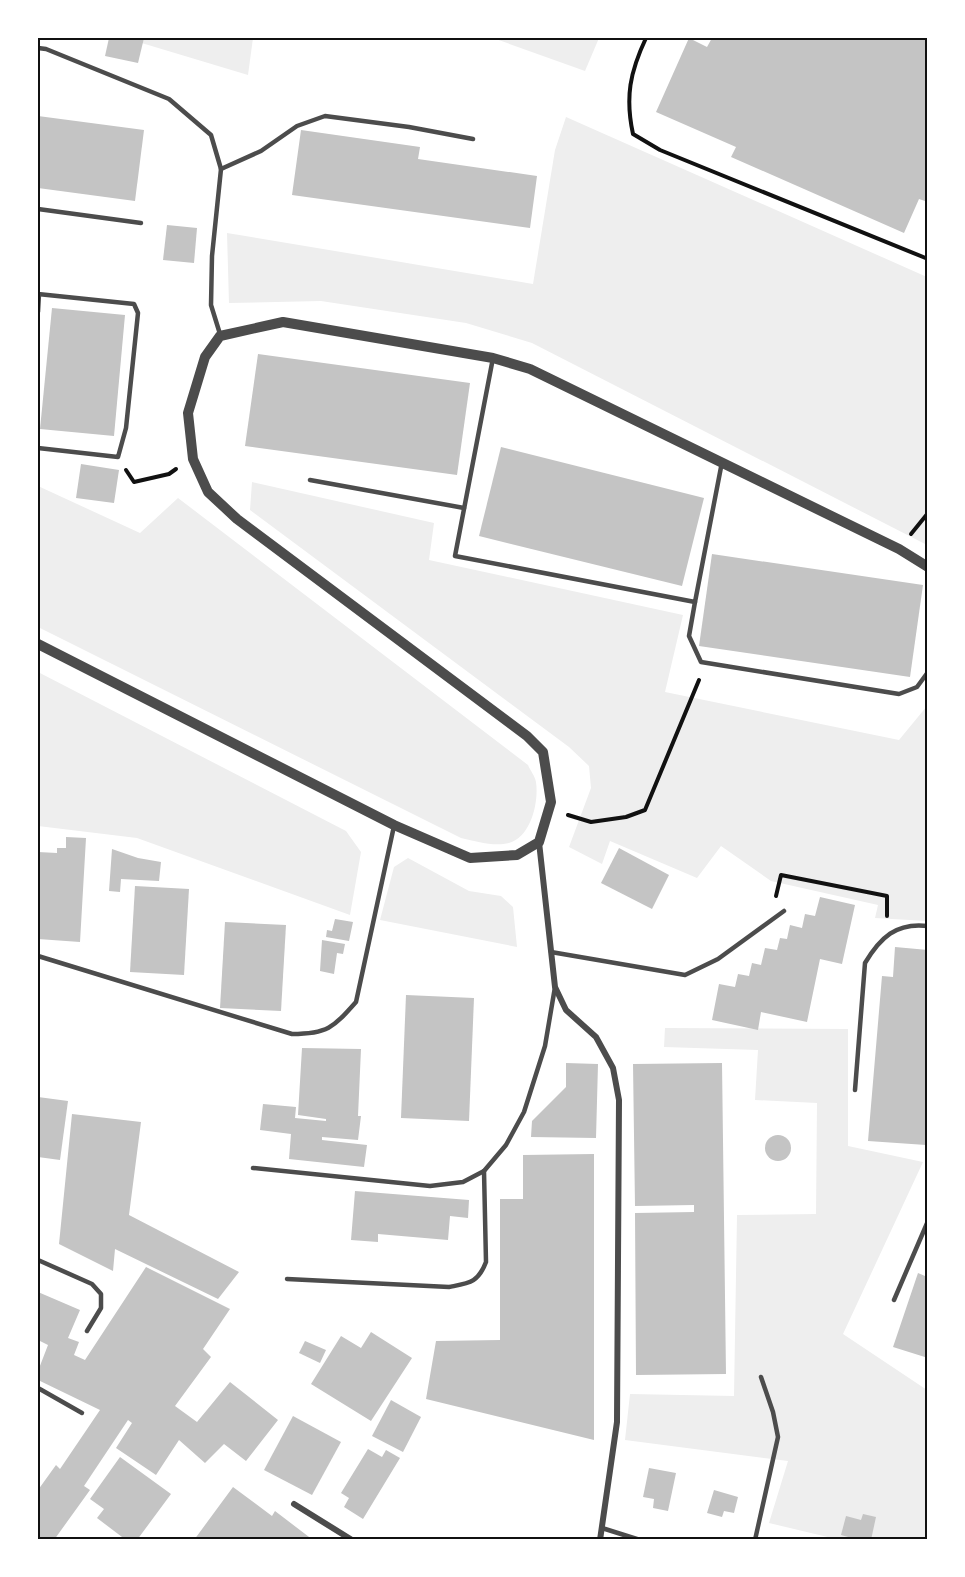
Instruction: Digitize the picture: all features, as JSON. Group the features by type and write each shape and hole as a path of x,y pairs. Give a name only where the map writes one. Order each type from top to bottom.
{"street":[{"path":"600,1539 617,1422 619,1100 613,1068 596,1037 566,1010 555,987 539,842 551,802 543,752 527,736 237,519 208,492 192,459 188,413 205,357 220,336 283,322 494,358 530,369 899,549 927,567"},
{"path":"38,644 394,825 470,858 517,855 539,842"},
{"path":"294,1504 352,1539"}],"lane":[{"path":"38,48 46,49 169,99 211,135 221,169 212,256 211,305 220,336"},
{"path":"221,169 261,151 297,126 325,116 409,127 473,139"},
{"path":"38,209 141,223"},
{"path":"38,312 38,294 134,304 138,313 126,428 118,457 38,448"},
{"path":"494,358 455,556 695,602"},
{"path":"722,462 689,636 701,662 899,694 918,687 927,672"},
{"path":"310,480 464,508"},
{"path":"38,956 292,1034 314,1034 337,1024 356,1002 394,825"},
{"path":"551,952 685,975 718,959 784,911"},
{"path":"855,1090 865,963 886,935 903,926 927,926"},
{"path":"253,1168 430,1186 463,1182 484,1171 506,1145 524,1112 545,1046 555,987"},
{"path":"287,1279 449,1287 471,1283 482,1274 486,1262 484,1171"},
{"path":"894,1300 927,1221"},
{"path":"38,1260 92,1284 101,1294 101,1308 87,1331"},
{"path":"755,1539 777,1437 773,1412 761,1377"},
{"path":"38,1389 82,1413"},
{"path":"602,1528 640,1539"}],"path":[{"path":"646,38 630,80 629,113 633,134 660,150 927,259"},
{"path":"118,457 134,482 169,474"},
{"path":"551,802 566,814 591,822 626,817 645,810 707,663"},
{"path":"784,911 776,895 781,874 887,896 886,935"}],"shaded area":[{"path":"125,38 253,38 248,75"},
{"path":"493,38 599,38 585,71"},
{"path":"566,117 927,277 927,545 532,343 466,323 321,301 229,303 227,233 533,284 555,150"},
{"path":"252,482 434,523 429,560 683,615 665,692 899,740 927,706 927,921 875,918 878,905 771,881 721,846 697,878 610,841 602,864 569,847 591,788 589,766 569,747 250,510"},
{"path":"38,486 140,533 178,498 528,765 535,778 537,790 535,809 523,834 503,844 461,838 38,627"},
{"path":"38,672 346,831 361,852 350,915 137,838 38,826"},
{"path":"408,858 469,891 501,896 513,907 517,947 380,920 394,867"},
{"path":"665,1028 848,1029 848,1146 923,1162 843,1334 927,1390 927,1539 836,1539 769,1523 788,1461 625,1440 630,1394 734,1396 737,1215 816,1214 817,1103 755,1100 758,1050 664,1047"}],"building":[{"path":"109,38 144,38 138,63 105,56"},
{"path":"689,38 707,47 712,38 928,38 928,202 919,199 904,233 731,157 736,147 656,112"},
{"path":"38,116 144,130 135,201 38,188"},
{"path":"301,130 420,147 418,159 537,176 530,228 292,195"},
{"path":"167,225 197,228 194,263 163,260"},
{"path":"52,308 125,315 114,436 40,429"},
{"path":"258,354 470,383 457,475 245,446"},
{"path":"501,447 704,498 682,586 479,536"},
{"path":"81,464 119,470 114,503 76,498"},
{"path":"712,554 923,585 910,677 699,646"},
{"path":"66,837 86,838 80,942 38,939 38,852 57,853 57,848 66,848"},
{"path":"619,848 669,875 652,909 601,883"},
{"path":"112,849 138,858 161,862 159,881 121,879 120,892 109,891"},
{"path":"135,886 189,889 184,975 130,972"},
{"path":"820,897 855,905 842,964 820,959 807,1022 761,1012 758,1030 712,1020 719,984 735,987 738,974 749,976 752,963 761,965 765,948 777,950 780,938 787,939 790,925 802,928 805,914 815,916"},
{"path":"335,919 353,922 349,941 326,937 327,930 332,931"},
{"path":"225,922 286,925 281,1011 220,1008"},
{"path":"322,940 345,944 343,954 337,953 334,974 320,971"},
{"path":"895,947 928,950 926,1145 868,1141 882,976 893,977"},
{"path":"406,995 474,998 469,1121 401,1118"},
{"path":"302,1048 361,1049 358,1116 361,1116 358,1140 322,1137 322,1140 367,1145 364,1167 289,1159 291,1134 260,1130 263,1104 296,1107 295,1118 326,1121 326,1119 298,1115"},
{"path":"566,1063 598,1064 596,1138 531,1137 532,1121 566,1087"},
{"path":"722,1063 726,1374 636,1375 635,1213 694,1212 694,1205 635,1206 633,1064"},
{"path":"38,1097 68,1101 60,1160 38,1157"},
{"path":"72,1114 141,1122 129,1215 239,1272 218,1299 115,1249 113,1271 59,1244"},
{"path":"778,1135 787,1139 791,1148 787,1157 778,1161 769,1157 765,1148 769,1139"},
{"path":"594,1154 594,1440 426,1399 436,1341 500,1340 500,1199 523,1199 523,1155"},
{"path":"355,1191 469,1200 468,1218 450,1216 448,1240 378,1234 378,1242 351,1240"},
{"path":"146,1267 230,1309 203,1349 211,1357 175,1406 197,1422 230,1382 278,1420 246,1461 224,1444 205,1463 179,1440 156,1475 116,1448 132,1423 128,1420 84,1486 90,1490 54,1540 38,1540 38,1490 56,1465 60,1469 100,1410 38,1380 38,1371 48,1345 38,1340 38,1292 80,1310 68,1338 79,1342 74,1355 85,1360"},
{"path":"928,1269 928,1358 893,1347 918,1273 925,1276"},
{"path":"371,1332 412,1358 371,1421 311,1384 341,1336 361,1348"},
{"path":"305,1341 326,1350 320,1363 299,1353"},
{"path":"391,1400 421,1417 403,1452 372,1436"},
{"path":"293,1416 341,1442 312,1495 264,1470"},
{"path":"368,1449 382,1457 386,1450 400,1458 363,1519 344,1507 349,1498 341,1493"},
{"path":"120,1457 171,1494 137,1540 126,1540 97,1518 104,1509 90,1499"},
{"path":"649,1468 676,1473 668,1511 653,1508 654,1499 643,1497"},
{"path":"233,1487 272,1516 275,1511 313,1540 194,1540"},
{"path":"714,1490 738,1497 734,1513 724,1511 722,1517 707,1513"},
{"path":"863,1514 876,1517 871,1540 859,1540 841,1535 846,1516 861,1520"}]}
